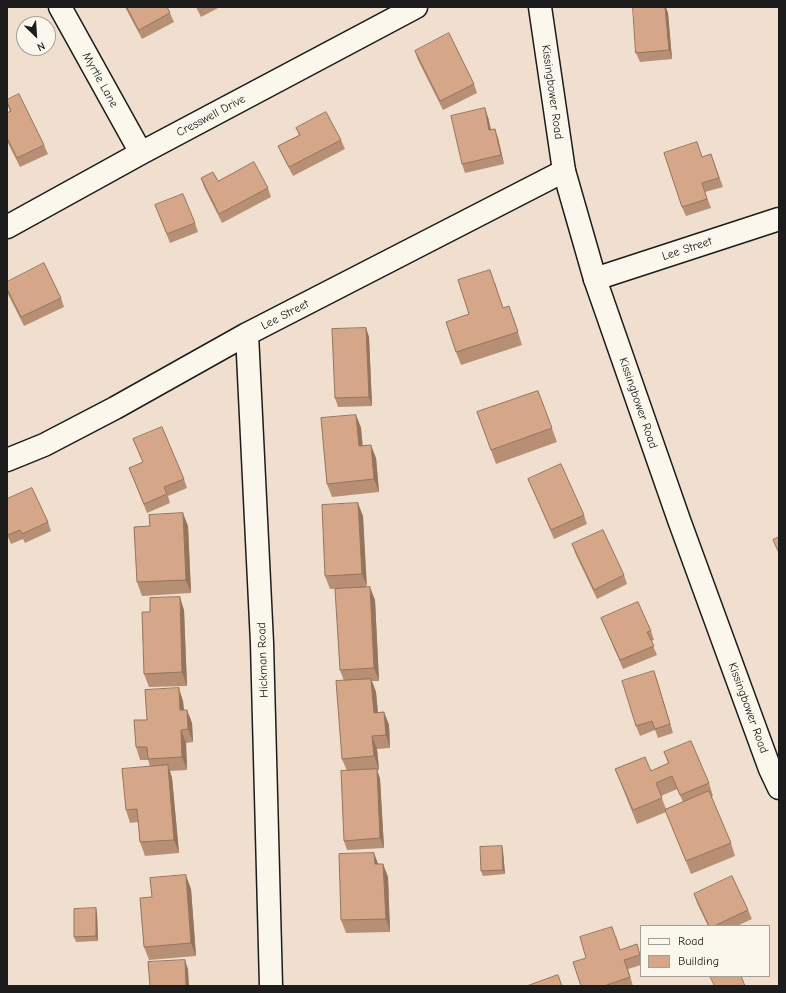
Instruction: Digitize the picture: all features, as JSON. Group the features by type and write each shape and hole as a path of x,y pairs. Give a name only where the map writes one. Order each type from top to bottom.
{"street":[{"name":"Myrtle Lane","path":"60,7 141,153"},
{"name":"Cresswell Drive","path":"7,227 141,153 416,7"},
{"name":"Kissingbower Road","path":"540,7 564,172 595,279 682,528 770,769 779,788"},
{"name":"Lee Street","path":"7,460 44,445 115,408 247,334 564,172"},
{"name":"Lee Street","path":"595,279 779,219"},
{"name":"Hickman Road","path":"247,334 262,643 271,986"}],"building":[{"path":"127,7 167,7 170,13 139,30"},
{"path":"633,7 665,7 669,50 636,53"},
{"path":"449,33 474,84 440,101 415,51"},
{"path":"19,94 44,145 17,158 7,138 7,113 11,111 7,100"},
{"path":"485,108 489,130 495,129 501,155 462,164 451,116"},
{"path":"326,112 341,140 289,167 278,146 300,135 296,128"},
{"path":"697,142 702,157 711,154 719,178 702,183 707,199 682,207 664,153"},
{"path":"254,162 268,188 219,214 201,178 213,172 218,181"},
{"path":"183,194 195,223 167,234 155,205"},
{"path":"44,263 61,298 21,317 7,289 7,282"},
{"path":"490,270 503,308 509,306 518,332 456,352 446,322 469,314 458,280"},
{"path":"366,328 369,397 335,398 332,329"},
{"path":"538,391 552,428 491,450 477,412"},
{"path":"356,415 359,446 371,445 374,479 327,484 321,418"},
{"path":"162,427 184,479 164,487 167,494 144,504 129,468 143,462 133,439"},
{"path":"561,464 584,515 551,530 528,479"},
{"path":"32,488 48,522 22,534 20,530 8,535 7,499"},
{"path":"358,503 362,574 325,576 322,505"},
{"path":"183,513 186,580 137,582 134,527 150,526 149,515"},
{"path":"603,530 624,575 594,590 572,544"},
{"path":"779,537 779,553 773,540"},
{"path":"370,587 374,668 340,670 335,589"},
{"path":"180,597 182,672 144,674 142,612 150,612 150,598"},
{"path":"638,602 651,631 647,632 654,646 620,660 601,618"},
{"path":"654,671 670,724 655,729 652,721 636,726 622,681"},
{"path":"371,679 374,713 384,712 386,735 372,736 374,756 342,759 336,681"},
{"path":"179,688 180,710 187,710 188,729 181,730 182,757 148,759 147,747 136,747 134,720 147,720 145,690"},
{"path":"691,741 709,783 680,795 672,776 656,783 662,798 633,810 615,769 645,757 651,771 669,763 664,752"},
{"path":"168,765 174,840 140,842 137,809 126,810 122,769"},
{"path":"377,769 380,838 344,841 341,771"},
{"path":"709,791 731,843 686,861 665,810"},
{"path":"502,846 503,870 481,871 480,847"},
{"path":"374,853 375,864 383,864 386,919 341,920 339,854"},
{"path":"186,875 191,943 144,947 140,898 152,897 150,878"},
{"path":"732,876 748,910 716,925 709,925 694,894"},
{"path":"96,908 96,936 74,937 74,909"},
{"path":"612,927 620,950 637,944 640,955 624,960 630,977 604,986 581,986 573,962 586,958 580,937"},
{"path":"185,960 186,986 150,986 148,962"},
{"path":"558,975 562,986 527,986"},
{"path":"710,977 741,977 745,986 715,986"}]}
